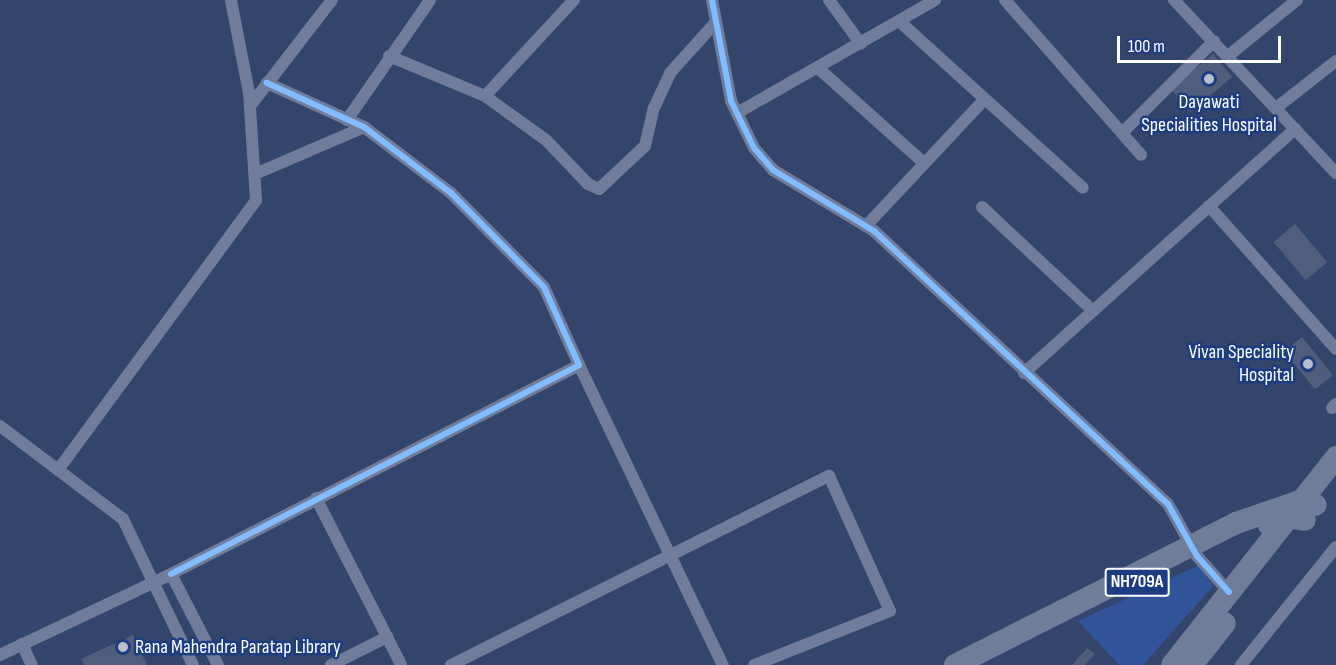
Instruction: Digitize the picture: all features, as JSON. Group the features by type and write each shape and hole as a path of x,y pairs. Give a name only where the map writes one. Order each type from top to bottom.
{"highway":[{"name":"NH709A","path":"955,665 1194,550 1302,511 1336,457"},
{"path":"1172,665 1229,592 1302,511 1336,479"},
{"path":"1192,665 1302,511"},
{"name":"NH709A","path":"975,665 1017,637"}],"street":[{"path":"58,470 256,200 250,105 231,0"},
{"path":"250,105 332,0"},
{"path":"347,120 389,56 430,0"},
{"path":"485,96 574,0"},
{"path":"712,0 737,113 754,148 773,170 866,225 1168,504 1194,550 1229,592"},
{"path":"829,0 861,44"},
{"path":"737,113 935,0"},
{"path":"1005,0 1141,155"},
{"path":"1174,0 1336,173"},
{"path":"1228,56 1297,0"},
{"path":"899,21 1083,188"},
{"path":"389,56 485,96 546,140 588,184 599,189 645,146 654,108 670,73 716,22"},
{"path":"1122,133 1214,41"},
{"path":"1276,108 1336,61"},
{"path":"818,68 924,163"},
{"path":"267,83 364,127 452,193 504,242 544,287 723,665"},
{"path":"866,225 985,99"},
{"path":"255,174 364,127"},
{"path":"1024,373 1295,129"},
{"path":"1209,206 1336,350"},
{"path":"982,207 1092,311"},
{"path":"0,655 152,581 171,574 579,365"},
{"path":"0,426 123,519 193,665"},
{"path":"451,665 830,476 890,611 754,665"},
{"path":"316,498 401,665"},
{"path":"1241,665 1336,547"},
{"path":"171,574 218,665"},
{"path":"331,665 387,637"},
{"path":"22,645 32,665"}],"shaded area":[{"path":"1199,565 1213,586 1143,665 1119,665 1078,621"}],"building":[{"path":"1213,54 1232,77 1190,112 1171,89"},
{"path":"1295,224 1327,262 1306,280 1274,242"},
{"name":"Vivan Speciality Hospital","path":"1302,337 1333,375 1315,390 1284,351"},
{"name":"Rana Mahendra Paratap Library","path":"133,635 147,665 84,665 81,659"},
{"path":"1087,648 1095,654 1085,665 1072,665"}],"cycle path":[{"path":"712,0 731,101 754,148 773,170 874,231 1168,504 1197,556 1229,592"},
{"path":"171,574 579,365 544,287 451,193 364,127 267,83"}],"place":[{"name":"Dayawati Specialities Hospital","path":"1209,79"},
{"name":"Vivan Speciality Hospital","path":"1308,364"},
{"name":"Rana Mahendra Paratap Library","path":"123,647"}]}
